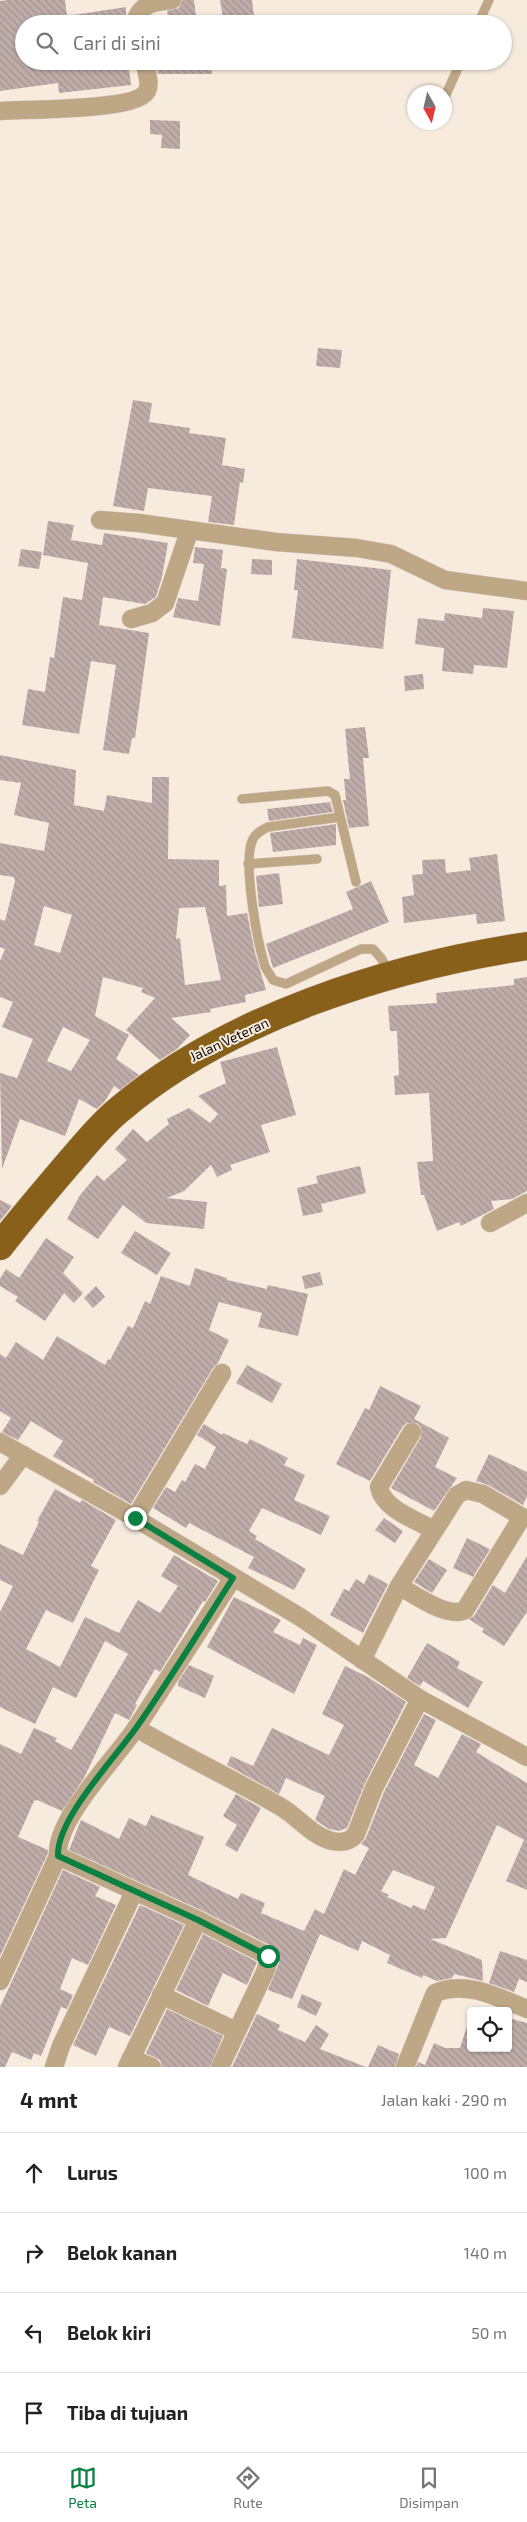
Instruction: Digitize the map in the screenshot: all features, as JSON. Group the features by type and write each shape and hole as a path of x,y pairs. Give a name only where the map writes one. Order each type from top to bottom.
{"highway":[{"name":"Jalan Veteran","path":"0,1246 101,1126 158,1077 219,1041 306,1004 391,977 436,964 527,946"}],"street":[{"path":"138,15 143,7 149,4 172,0"},
{"path":"0,111 114,106 134,101 143,96 149,84 146,70"},
{"path":"100,520 138,523 189,532 276,542 365,549 391,554 445,580 527,591"},
{"path":"131,619 152,613 165,603 189,532"},
{"path":"490,1223 527,1203"},
{"path":"135,1518 222,1373"},
{"path":"412,1432 379,1487 380,1493 389,1504 434,1530"},
{"path":"0,1442 135,1518 300,1617 420,1699 527,1757"},
{"path":"0,1486 23,1455"},
{"path":"362,1660 399,1586 457,1495 466,1490 483,1494 525,1513 464,1610 453,1613 445,1611 399,1586"},
{"path":"0,1981 58,1856 57,1845 79,1804 136,1728 233,1578"},
{"path":"136,1728 183,1756 283,1808 306,1826 330,1840 343,1842 351,1840 356,1834 374,1788 420,1699"},
{"path":"58,1856 198,1920 268,1956 269,1960 265,1972 220,2067"},
{"path":"54,2067 61,2046 134,1892"},
{"path":"152,2067 129,2062 198,1920"},
{"path":"405,2067 435,1993 447,1988 476,1989 527,2009"},
{"path":"161,1995 236,2031"}],"lane":[{"path":"482,15 489,0"},
{"path":"451,85 458,70"},
{"path":"242,799 328,791 335,795 356,882"},
{"path":"340,817 268,827 259,832 252,840 248,864 264,964 272,980 286,984 361,949 373,949 381,958 391,977"},
{"path":"248,864 317,859"}],"building":[{"path":"65,0 67,15 15,15 15,70 129,70 131,85 59,93 58,83 0,91 0,1"},
{"path":"182,0 194,0 196,15 168,15 167,11 179,8"},
{"path":"220,0 252,0 254,15 222,15"},
{"path":"126,7 126,15 74,15"},
{"path":"157,70 212,70 212,74 158,74"},
{"path":"150,120 180,121 180,149 161,148 162,135 150,134"},
{"path":"318,348 342,350 340,368 316,366"},
{"path":"133,400 152,403 149,422 190,428 189,433 226,438 222,465 245,469 243,483 240,482 234,525 208,522 212,496 148,488 144,511 113,506"},
{"path":"48,521 74,525 71,540 102,545 104,533 168,543 162,577 156,597 145,604 103,597 99,625 149,633 135,738 132,738 129,754 103,750 116,665 91,661 79,734 22,725 28,689 45,692 50,657 54,658 63,597 82,600 88,563 43,555"},
{"path":"195,547 223,550 221,568 227,569 220,626 173,617 178,598 198,601 204,564 193,563"},
{"path":"21,549 42,552 39,569 18,566"},
{"path":"252,559 272,560 272,575 251,574"},
{"path":"297,559 391,570 383,649 292,638 298,590 294,590"},
{"path":"483,608 514,611 507,668 474,665 473,674 442,671 444,648 415,644 418,618 444,621 445,613 482,618"},
{"path":"423,674 424,689 405,691 404,676"},
{"path":"365,727 369,758 363,758 369,826 349,828 343,800 346,800 344,779 350,779 345,729"},
{"path":"0,755 76,770 74,805 104,811 107,795 152,803 152,777 169,777 168,859 219,860 219,886 226,885 227,916 247,913 255,953 266,990 245,995 246,1002 210,1009 211,1012 171,1018 190,1035 177,1049 160,1060 126,1030 155,998 141,992 143,988 103,977 95,1016 129,1035 116,1059 139,1075 120,1090 114,1086 105,1101 97,1109 79,1099 65,1136 20,1119 2,1169 0,1073 17,1078 33,1039 2,1027 13,1002 0,997 0,961 5,949 0,947 0,919 5,921 15,881 14,877 0,875 0,843 44,851 49,823 14,815 21,783 0,780","holes":["44,906 72,915 60,953 34,945","205,907 221,980 185,985 180,938 176,939 179,908","63,1027 90,1040 71,1071 47,1061"]},
{"path":"330,802 333,812 269,821 267,809"},
{"path":"336,824 336,845 273,852 270,833"},
{"path":"497,854 505,921 477,924 476,914 404,923 402,897 414,895 412,875 423,874 422,860 445,859 446,873 471,870 469,858"},
{"path":"279,873 283,904 259,907 256,876"},
{"path":"371,881 389,922 273,968 266,944 353,909 346,892"},
{"path":"527,977 527,1191 512,1199 491,1201 494,1209 461,1226 459,1222 437,1231 424,1195 421,1195 417,1162 433,1161 429,1093 395,1095 394,1076 399,1075 397,1031 390,1031 388,1006 437,1003 436,993 514,985 514,979"},
{"path":"277,1047 296,1115 261,1125 270,1152 230,1165 232,1170 217,1177 211,1165 184,1191 167,1198 207,1202 204,1229 146,1223 123,1205 98,1239 67,1219 80,1195 97,1175 104,1181 127,1160 115,1149 133,1129 147,1142 169,1124 167,1119 189,1108 210,1123 218,1114 198,1096 226,1083 220,1062"},
{"path":"360,1166 366,1193 321,1204 323,1212 303,1216 297,1188 318,1183 316,1176"},
{"path":"0,1200 12,1206 0,1221"},
{"path":"135,1231 171,1253 157,1275 121,1253"},
{"path":"46,1238 74,1257 63,1273 83,1293 74,1303 64,1293 45,1321 15,1301 18,1297 0,1286 0,1279 6,1269 19,1278"},
{"path":"195,1268 227,1278 227,1280 267,1289 268,1285 308,1294 298,1336 258,1327 262,1313 219,1302 209,1330 229,1340 218,1363 213,1368 131,1504 53,1456 63,1441 31,1421 18,1440 2,1432 11,1418 0,1411 0,1354 6,1358 16,1342 43,1360 57,1336 105,1365 108,1359 110,1360 128,1326 133,1328 145,1301 150,1304 161,1276 190,1286"},
{"path":"320,1272 323,1285 305,1289 302,1276"},
{"path":"96,1286 105,1297 93,1308 84,1298"},
{"path":"247,1365 282,1384 272,1403 236,1383"},
{"path":"380,1386 421,1406 414,1419 449,1438 435,1467 457,1478 434,1511 391,1488 421,1437 421,1427 417,1423 407,1423 403,1426 370,1481 336,1464 365,1408 369,1410"},
{"path":"204,1424 222,1435 223,1433 247,1444 250,1439 288,1458 284,1465 305,1475 294,1500 330,1516 321,1535 262,1508 249,1531 257,1536 255,1539 306,1569 294,1590 248,1568 254,1557 189,1523 186,1528 153,1508 166,1487 175,1492 182,1480 185,1482 195,1464 205,1469 216,1447 197,1435"},
{"path":"489,1454 527,1472 527,1496 523,1505 488,1485 476,1481"},
{"path":"55,1489 80,1503 82,1500 116,1520 91,1566 99,1570 73,1623 46,1610 26,1649 60,1667 85,1617 119,1633 138,1600 160,1613 178,1586 161,1576 174,1555 218,1581 205,1602 203,1601 160,1672 155,1669 135,1704 137,1705 129,1720 115,1713 84,1778 62,1811 37,1800 34,1801 18,1837 48,1850 48,1853 0,1956 0,1744 21,1754 34,1728 57,1738 55,1741 71,1750 128,1654 105,1641 76,1698 53,1687 35,1724 0,1707 0,1612 13,1586 0,1580 0,1544 23,1555 39,1522 37,1521"},
{"path":"384,1518 403,1531 395,1543 375,1530"},
{"path":"467,1538 490,1549 473,1577 453,1568"},
{"path":"527,1556 527,1612 504,1646 482,1632 484,1629 469,1619 474,1616 493,1585 505,1593"},
{"path":"429,1559 447,1570 432,1593 414,1582"},
{"path":"369,1574 388,1584 363,1633 330,1615 344,1589 349,1591 356,1579 364,1584"},
{"path":"234,1597 281,1620 273,1632 300,1645 303,1638 317,1645 294,1694 207,1647"},
{"path":"427,1643 460,1662 457,1668 483,1682 468,1708 423,1681 420,1686 407,1678"},
{"path":"189,1665 214,1676 205,1698 178,1686 178,1682"},
{"path":"345,1666 368,1677 406,1702 365,1783 347,1828 339,1831 329,1829 315,1820 325,1796 286,1778 279,1794 227,1765 231,1756 253,1766 272,1728 329,1755 344,1725 322,1714"},
{"path":"424,1714 436,1720 414,1765 438,1778 462,1734 481,1744 476,1752 527,1783 527,1890 506,1881 524,1840 497,1825 446,1938 430,1939 482,1960 483,1981 454,1974 452,1978 437,1981 423,1975 422,1978 387,1963 390,1955 362,1941 358,1951 320,1934 292,1999 268,1990 279,1963 278,1953 273,1947 203,1911 69,1850 81,1820 119,1839 129,1818 146,1826 151,1815 204,1837 188,1875 238,1899 241,1893 265,1903 261,1913 304,1931 315,1909 324,1914 344,1869 355,1875 369,1848 361,1844 366,1838 384,1792","holes":["393,1870 435,1887 425,1910 413,1905 411,1908 387,1897 389,1895 381,1891"]},
{"path":"236,1794 261,1808 237,1852 225,1845 237,1825 223,1816"},
{"path":"63,1870 100,1887 95,1896 116,1905 88,1965 72,1958 60,1989 73,1995 67,2009 61,2007 41,2056 34,2053 31,2060 12,2052 5,2067 0,2067 0,2007"},
{"path":"140,1905 184,1925 130,2036 109,2027 96,2056 73,2045"},
{"path":"203,1934 257,1962 247,1985 223,1973 208,2006 176,1990"},
{"path":"500,1951 527,1960 527,1982 519,1979 514,1992 489,1983"},
{"path":"302,1994 322,2003 316,2016 297,2007"},
{"path":"167,2009 223,2036 210,2067 162,2067 160,2060 146,2053"},
{"path":"257,2014 280,2025 278,2030 305,2042 316,2025 329,2034 320,2049 366,2067 232,2067"},
{"path":"512,2019 527,2023 527,2067 416,2067 418,2062 425,2065 434,2043 445,2048 460,2048 467,2026 467,2052 512,2052"},
{"path":"378,2045 399,2054 395,2067 368,2067"}],"route":[{"path":"135,1518 233,1578 136,1728 79,1804 57,1845 58,1856 198,1920 268,1956"}]}
